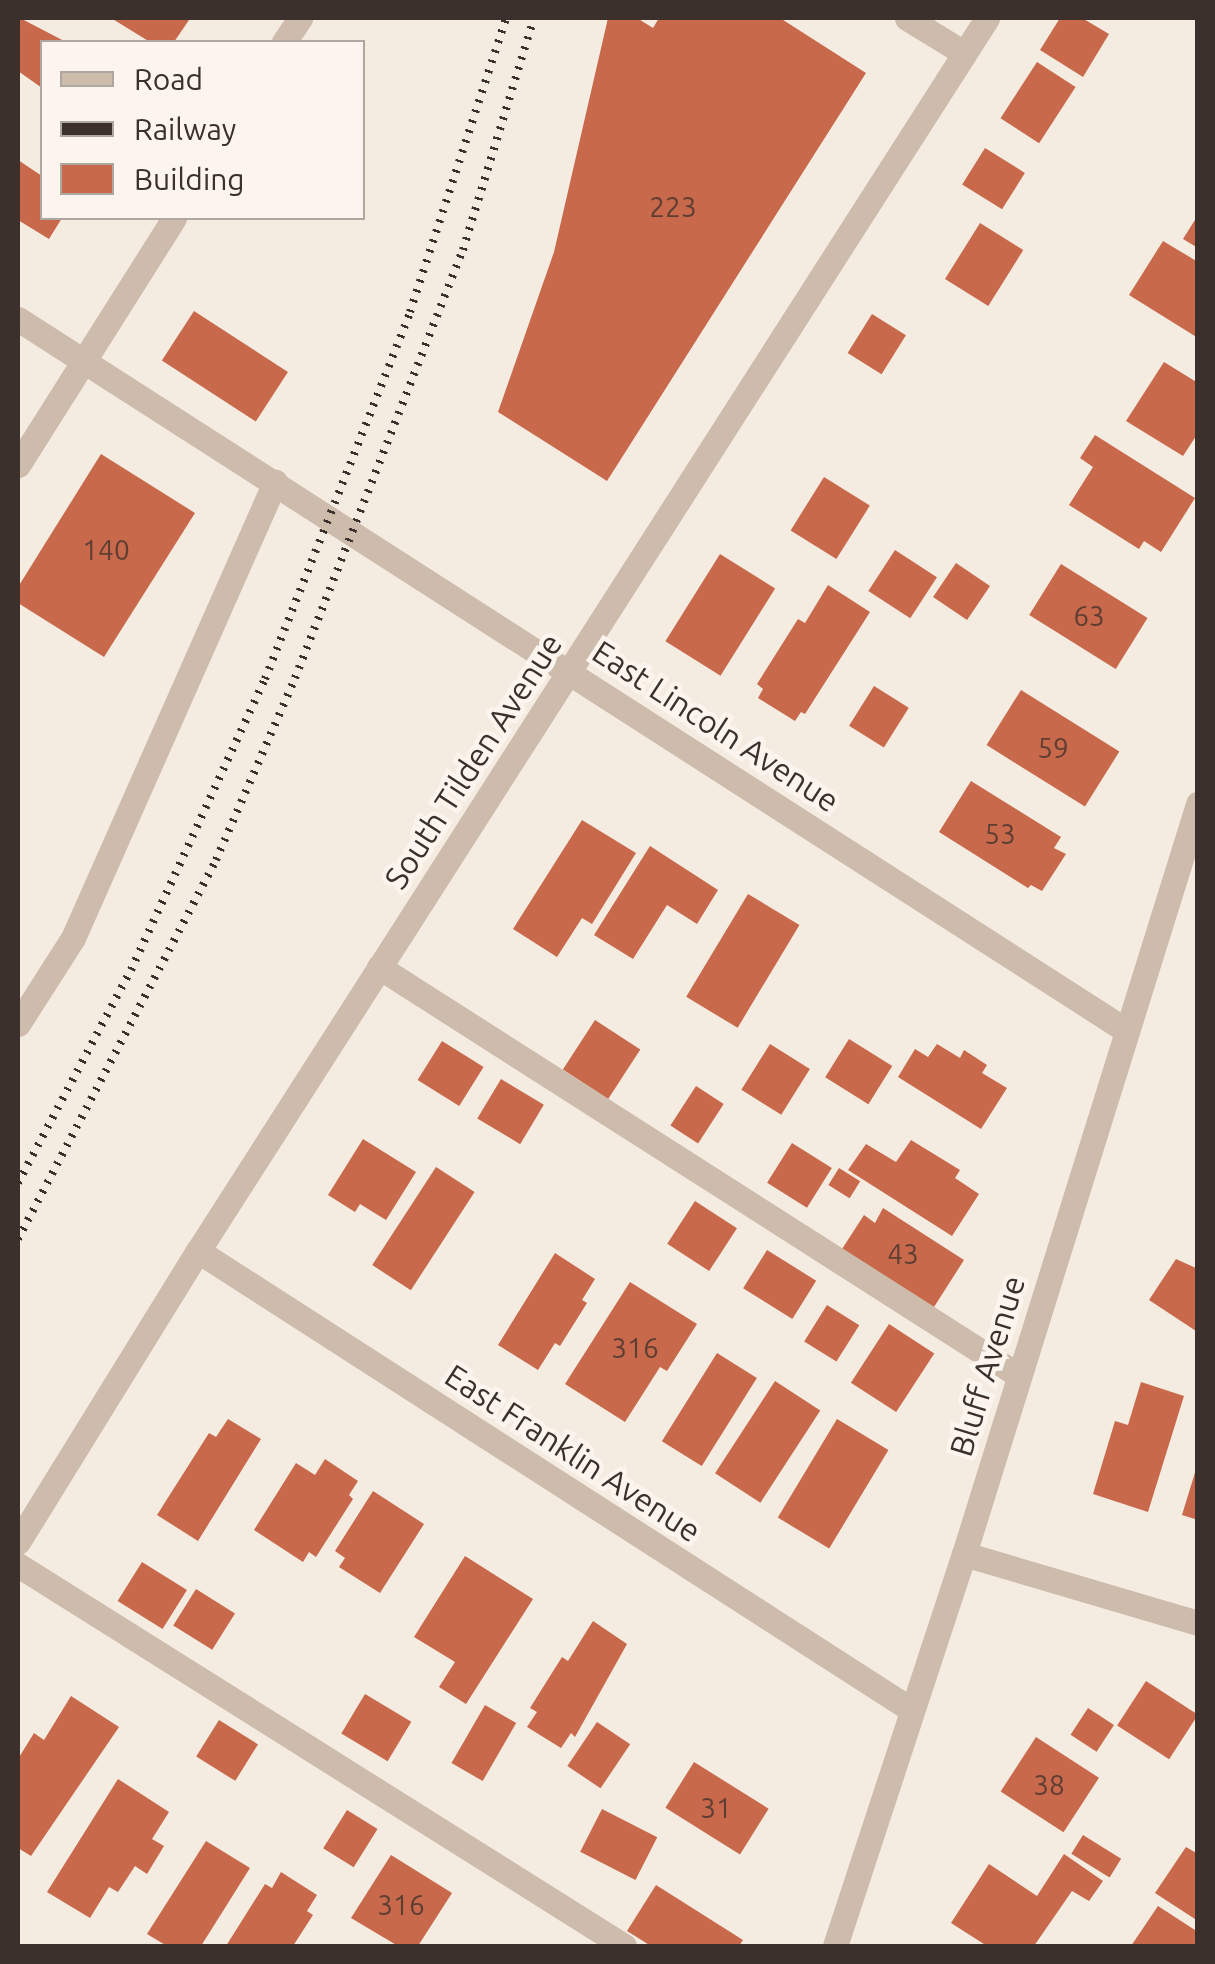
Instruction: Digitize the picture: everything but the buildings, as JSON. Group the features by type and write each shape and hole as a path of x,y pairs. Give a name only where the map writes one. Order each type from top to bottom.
{"street":[{"path":"285,40 300,18"},
{"path":"907,18 964,53"},
{"name":"South Tilden Avenue","path":"18,1542 198,1251 987,18"},
{"path":"18,465 173,220"},
{"name":"East Lincoln Avenue","path":"18,319 1124,1030"},
{"path":"18,1024 73,938 275,482"},
{"name":"Bluff Avenue","path":"835,1946 964,1554 1124,1030 1198,804"},
{"path":"379,968 1018,1375"},
{"name":"East Franklin Avenue","path":"198,1251 912,1710"},
{"path":"964,1554 1198,1624"},
{"path":"18,1565 624,1946"}],"railway":[{"path":"18,1183 131,970 265,679 410,312 506,18"},
{"path":"18,1239 216,860 295,678 463,250 534,18"}]}
